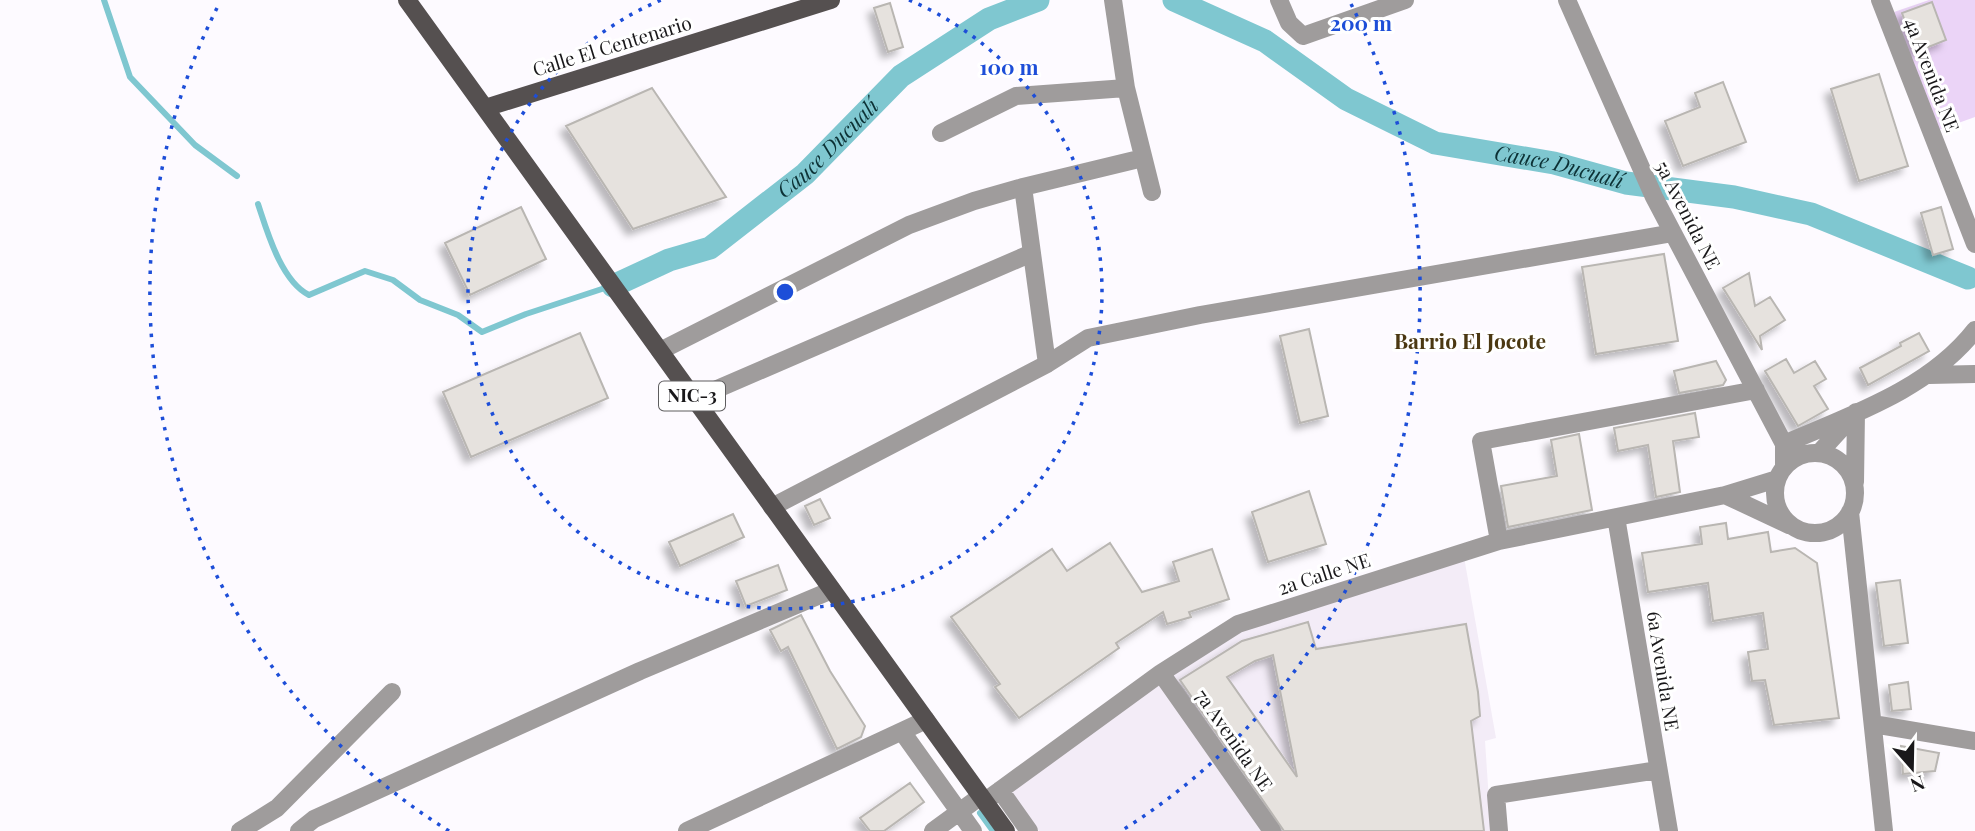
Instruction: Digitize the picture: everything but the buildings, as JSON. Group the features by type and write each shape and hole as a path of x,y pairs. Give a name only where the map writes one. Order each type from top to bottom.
{"main road":[{"name":"NIC-3","path":"407,0 1006,831"},
{"name":"Calle El Centenario","path":"485,108 831,0"}],"street":[{"path":"1114,0 1126,88 1152,192"},
{"path":"1279,0 1289,23 1303,36 1405,0"},
{"name":"5a Avenida NE","path":"1567,0 1644,177 1784,444"},
{"name":"4a Avenida NE","path":"1887,2 1975,244"},
{"path":"941,133 1016,96 1126,88"},
{"path":"660,351 909,225 974,201 1143,158"},
{"path":"1023,187 1047,364"},
{"path":"772,507 1047,364 1088,338 1200,315 1672,233"},
{"path":"694,399 1032,253"},
{"path":"1784,444 1929,375 1960,350 1975,330"},
{"path":"1929,375 1975,374"},
{"path":"1499,541 1480,441 1756,390"},
{"path":"1780,473 1793,458 1812,453 1856,412"},
{"path":"1856,412 1855,486 1850,512 1884,831"},
{"path":"1784,444 1842,463 1855,486"},
{"path":"1784,444 1776,506 1793,526"},
{"name":"2a Calle NE","path":"933,831 959,811 1000,790 1161,673 1238,624 1499,541 1725,495 1780,473"},
{"path":"1725,495 1793,526 1818,533 1854,552"},
{"path":"1818,533 1842,523 1850,512"},
{"name":"6a Avenida NE","path":"1616,517 1669,831"},
{"path":"299,831 314,819 628,677 832,590"},
{"name":"7a Avenida NE","path":"1161,673 1272,831"},
{"path":"240,831 277,808 392,692"},
{"path":"687,831 903,733 926,720"},
{"path":"1873,724 1975,741"},
{"path":"903,733 974,831"},
{"path":"1499,831 1496,795 1658,770"},
{"path":"1000,790 1029,831"},
{"path":"277,808 290,831"}],"shaded area":[{"path":"1929,0 1975,0 1975,117 1936,131 1894,12"},
{"path":"1464,557 1496,738 1485,741 1491,831 1039,831 1007,787 1240,627"}],"waterway":[{"path":"104,0 130,77 195,145 237,176"},
{"name":"Cauce Ducualí","path":"613,286 669,260 710,248 805,174 901,76 989,19 1038,0"},
{"name":"Cauce Ducualí","path":"1174,0 1265,41 1346,99 1435,143 1554,163 1626,183 1734,197 1811,214 1968,278"},
{"path":"258,204 283,267 290,279 309,295 365,271 393,280 420,300 458,315 482,332 526,314 611,286"},
{"path":"980,813 993,831"}],"district":[{"name":"Barrio El Jocote","path":"1470,342"}]}
